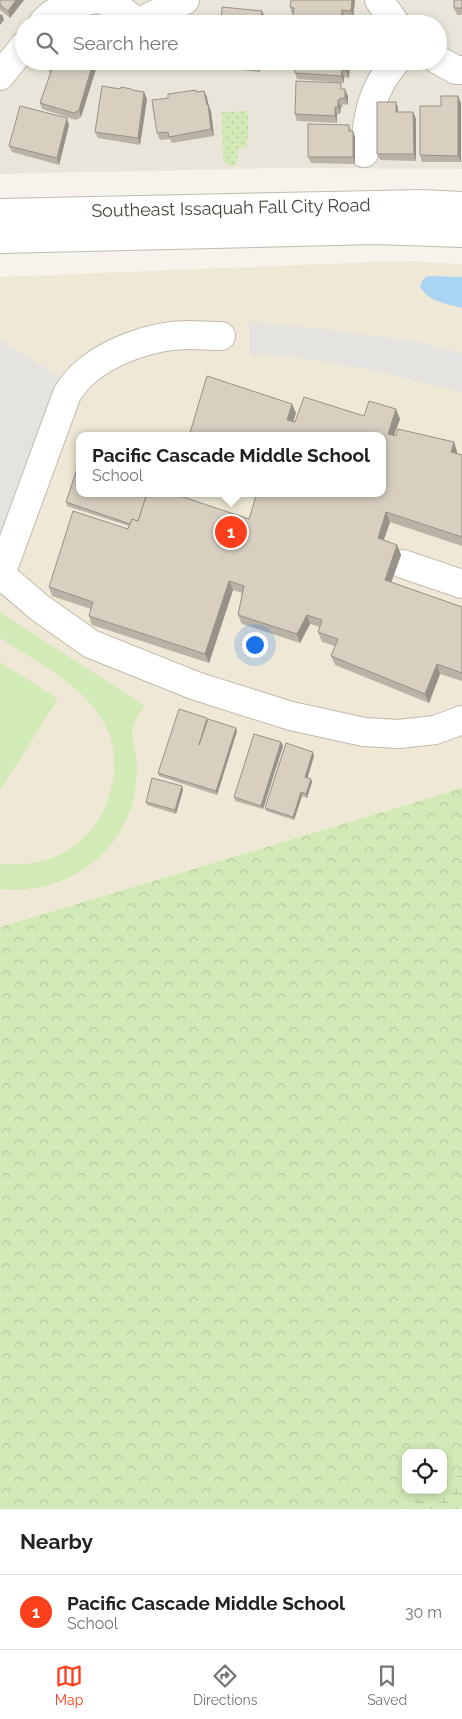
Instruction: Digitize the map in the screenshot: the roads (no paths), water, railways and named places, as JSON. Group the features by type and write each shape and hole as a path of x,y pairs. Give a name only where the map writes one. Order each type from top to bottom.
{"street":[{"path":"52,15 57,11 80,2 92,0"},
{"path":"102,0 116,5 128,15"},
{"path":"154,15 185,0"},
{"path":"379,0 390,15"},
{"path":"0,76 15,57"},
{"path":"447,65 456,70 462,70"},
{"path":"364,153 367,120 374,94 389,70"},
{"name":"Southeast Issaquah Fall City Road","path":"0,213 376,204 462,206"},
{"name":"Southeast Issaquah Fall City Road","path":"0,239 376,230 462,232"},
{"path":"222,336 185,335 154,339 115,353 95,364 80,377 67,394 0,574 40,608 91,644 196,686 282,714 364,732 399,734 435,730 462,720"},
{"path":"403,564 462,584"}],"water":[{"path":"427,276 462,277 462,308 438,301 427,295 420,286"}],"place":[{"name":"Pacific Cascade Middle School","path":"231,532"}]}
